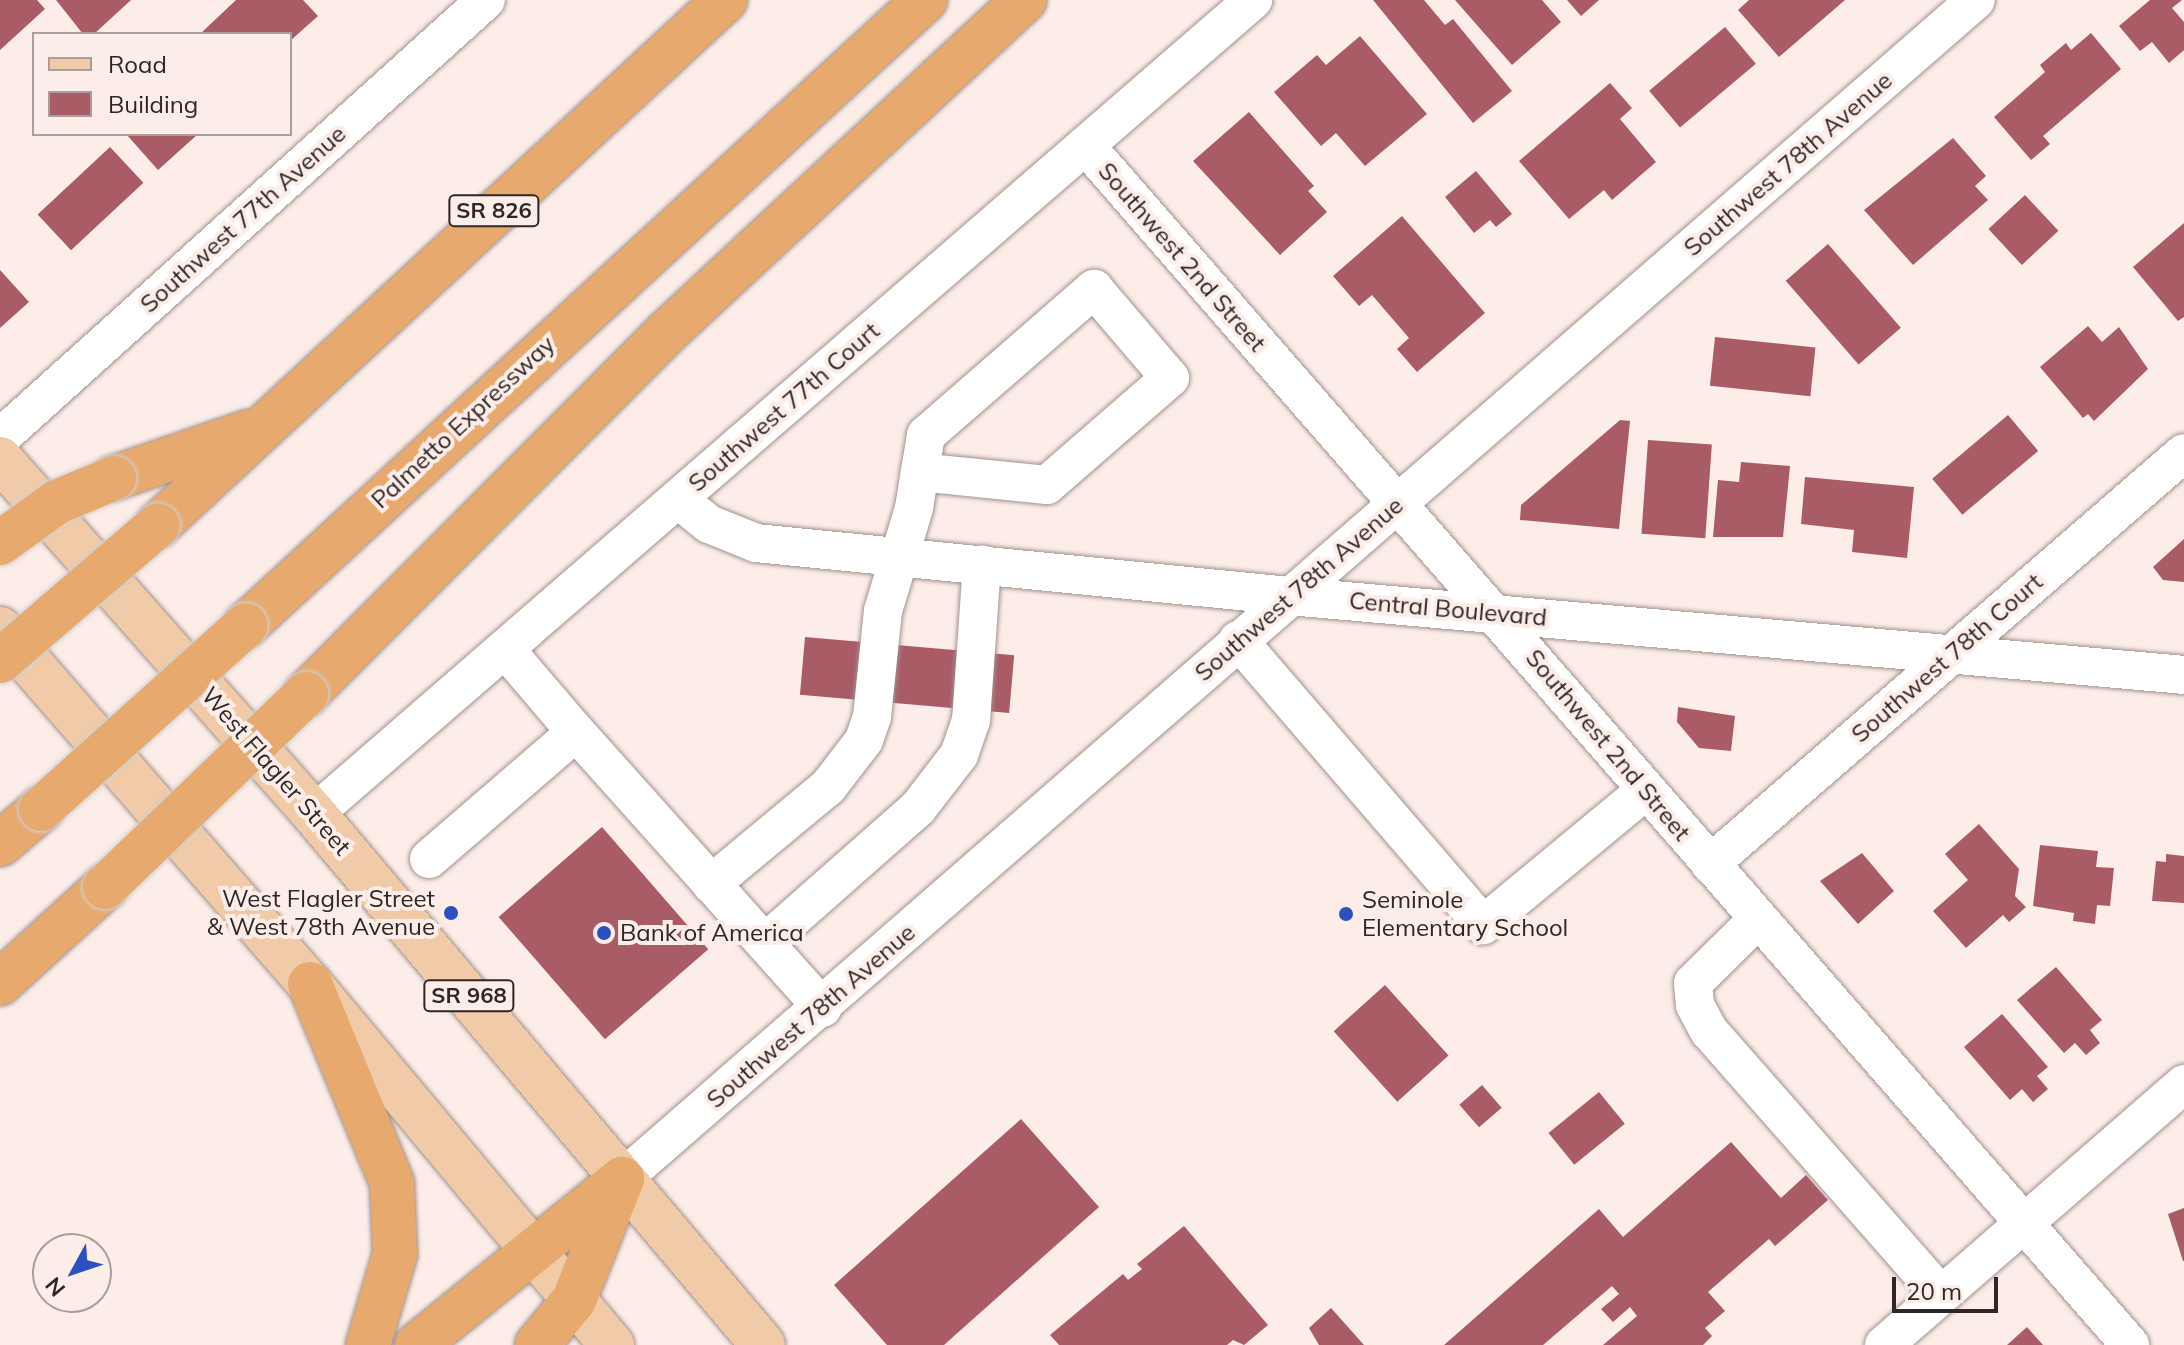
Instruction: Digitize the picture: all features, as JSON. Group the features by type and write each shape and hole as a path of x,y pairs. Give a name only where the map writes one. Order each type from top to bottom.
{"highway":[{"name":"SR 826","path":"0,661 158,525 725,0"},
{"name":"Palmetto Expressway","path":"0,844 246,625 925,0"},
{"path":"0,983 306,694 667,332 1024,0"},
{"path":"0,543 57,502 114,478 266,426"},
{"path":"310,984 392,1183 395,1254 368,1345"},
{"path":"417,1345 531,1249 622,1179"},
{"path":"537,1345 574,1300 622,1179"}],"main road":[{"name":"West Flagler Street","path":"0,459 314,814 763,1345"},
{"path":"0,629 310,984 612,1345"}],"street":[{"name":"Southwest 77th Avenue","path":"0,438 486,0"},
{"name":"Southwest 77th Court","path":"314,814 1253,0"},
{"name":"Southwest 78th Avenue","path":"622,1179 823,1008 1238,640 1976,0"},
{"name":"Southwest 2nd Street","path":"1086,146 2130,1345"},
{"path":"711,884 828,787 864,740 872,717 883,611 920,472 926,435 1094,289 1170,378 1047,485 920,472"},
{"name":"Southwest 78th Court","path":"1710,864 2184,453"},
{"name":"Central Boulevard","path":"678,499 709,524 756,543 1289,596 2184,675"},
{"path":"765,943 918,808 959,755 971,721 982,564"},
{"path":"1238,640 1483,925 1646,790"},
{"path":"505,649 823,1008"},
{"path":"429,859 576,732"},
{"path":"1758,919 1693,983 1695,1005 1709,1031 1941,1295"},
{"path":"1884,1345 2184,1084"}],"building":[{"path":"0,0 37,0 45,9 0,50"},
{"path":"56,0 131,0 96,32 81,32"},
{"path":"236,0 303,0 318,16 292,39 292,32 202,32"},
{"path":"1373,0 1424,0 1445,25 1453,19 1512,91 1473,123"},
{"path":"1455,0 1542,0 1561,22 1512,65"},
{"path":"1567,0 1599,0 1581,16"},
{"path":"1749,0 1845,0 1779,57 1738,10"},
{"path":"2150,0 2182,0 2172,8 2184,22 2184,50 2169,63 2152,42 2140,51 2119,26"},
{"path":"1725,27 1756,64 1680,127 1649,91"},
{"path":"2091,33 2121,69 2043,136 2050,144 2031,160 1994,117 2045,72 2040,65 2066,43 2071,50"},
{"path":"1360,36 1427,114 1365,166 1336,133 1321,146 1274,92 1317,55 1326,65"},
{"path":"1610,83 1632,108 1620,119 1656,162 1612,200 1604,190 1569,219 1519,161"},
{"path":"1249,112 1314,186 1308,191 1327,212 1280,255 1193,161"},
{"path":"128,136 196,136 158,170"},
{"path":"1953,138 1986,176 1975,186 1988,200 1913,265 1864,210"},
{"path":"110,147 143,183 71,250 38,215"},
{"path":"1476,171 1512,214 1496,227 1490,220 1474,233 1445,197"},
{"path":"2025,195 2058,231 2022,265 1988,229"},
{"path":"1402,216 1485,313 1417,372 1397,349 1409,338 1372,295 1359,306 1333,276"},
{"path":"2184,223 2184,317 2178,321 2133,267"},
{"path":"1828,244 1901,328 1859,365 1786,281"},
{"path":"0,270 29,302 0,328"},
{"path":"2088,326 2102,342 2119,327 2148,369 2094,421 2088,414 2083,418 2040,367"},
{"path":"1715,337 1815,348 1810,396 1710,386"},
{"path":"2008,415 2038,451 1962,515 1932,479"},
{"path":"1620,420 1630,421 1619,529 1520,520 1521,505"},
{"path":"1648,440 1712,444 1705,538 1641,534"},
{"path":"1741,462 1790,466 1783,537 1713,537 1718,480 1739,482"},
{"path":"1805,477 1914,487 1907,558 1852,552 1854,530 1801,524"},
{"path":"2184,539 2184,582 2163,580 2153,567"},
{"path":"805,637 1014,655 1009,713 800,695"},
{"path":"1678,707 1735,716 1731,751 1699,748 1677,722"},
{"path":"1979,824 2019,869 2015,896 2026,907 2009,922 2003,915 1966,948 1933,911 1968,880 1945,854"},
{"name":"Bank of America","path":"602,827 708,949 605,1039 499,917"},
{"path":"2040,845 2098,851 2096,867 2114,868 2110,906 2097,905 2095,924 2073,921 2074,913 2033,906"},
{"path":"1862,853 1894,891 1858,924 1820,881"},
{"path":"2166,854 2184,856 2184,903 2152,901 2156,861 2166,862"},
{"path":"2056,967 2102,1020 2090,1030 2100,1043 2086,1055 2075,1043 2064,1053 2017,1000"},
{"path":"1385,985 1449,1056 1397,1102 1334,1031"},
{"path":"2002,1014 2048,1067 2037,1076 2048,1089 2033,1102 2022,1089 2010,1100 1964,1047"},
{"path":"1482,1085 1502,1108 1479,1127 1459,1105"},
{"path":"1599,1092 1625,1124 1574,1165 1548,1133"},
{"path":"1021,1119 1099,1207 944,1345 887,1345 834,1285"},
{"path":"1731,1142 1781,1198 1806,1175 1828,1200 1775,1246 1769,1239 1708,1292 1725,1311 1705,1328 1712,1336 1703,1345 1603,1345 1637,1316 1630,1307 1613,1322 1601,1309 1619,1294 1612,1286 1543,1345 1444,1345 1599,1209 1623,1237"},
{"path":"2184,1208 2184,1261 2183,1261 2168,1214"},
{"path":"1184,1226 1268,1325 1244,1345 1233,1340 1227,1345 1059,1345 1050,1335 1123,1274 1128,1280 1142,1269 1137,1264"},
{"path":"1331,1308 1364,1345 1319,1345 1309,1328"},
{"path":"2027,1327 2043,1345 2007,1345"}],"place":[{"name":"West Flagler Street & West 78th Avenue","path":"451,913"},
{"name":"Seminole Elementary School","path":"1346,914"},
{"name":"Bank of America","path":"604,933"}]}
